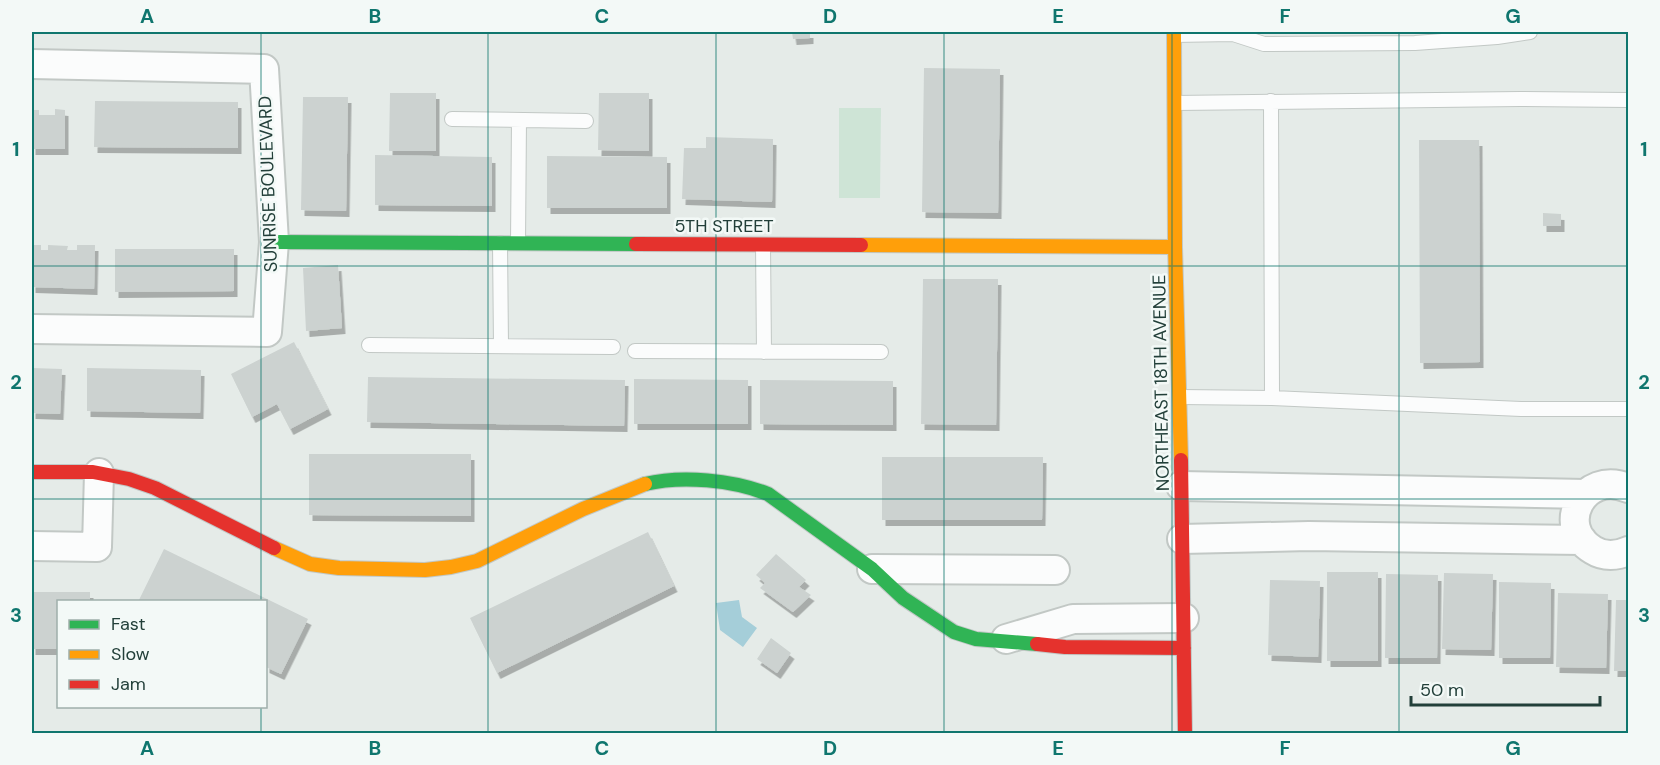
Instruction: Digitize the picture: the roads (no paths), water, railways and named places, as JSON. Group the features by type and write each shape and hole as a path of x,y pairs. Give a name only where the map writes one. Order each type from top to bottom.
{"street":[{"name":"NORTHEAST 18TH AVENUE","path":"1174,33 1175,247 1180,397 1185,731"},
{"name":"SUNRISE BOULEVARD","path":"32,64 264,69 274,242 267,332 32,329"},
{"name":"5TH STREET","path":"274,242 1175,247"},
{"path":"32,472 116,475 155,488 290,556 310,564 339,568 451,567 477,561 583,509 647,483 667,480 727,483 751,487 768,494 872,569 903,598 954,632 976,639 1065,647 1184,648"},
{"path":"32,546 97,547 99,473"},
{"path":"1629,488 1617,484 1594,487 1585,494 1575,514 1576,526 1587,547 1598,553 1610,555 1629,551"},
{"path":"1181,486 1585,494"},
{"path":"1182,539 1309,536 1582,540"},
{"path":"872,569 1055,570"},
{"path":"1003,640 1073,619 1184,618"}],"lane":[{"path":"1174,33 1233,34 1264,44 1292,37 1415,43 1497,38 1530,32"},
{"path":"1174,103 1629,100"},
{"path":"1271,101 1272,398"},
{"path":"452,119 586,121"},
{"path":"518,243 519,120"},
{"path":"500,243 501,346"},
{"path":"763,245 764,351"},
{"path":"369,345 613,347"},
{"path":"635,351 881,352"},
{"path":"1180,397 1272,398 1521,409 1629,409"}],"water":[{"path":"739,600 742,617 757,628 743,647 720,630 716,603"}]}
